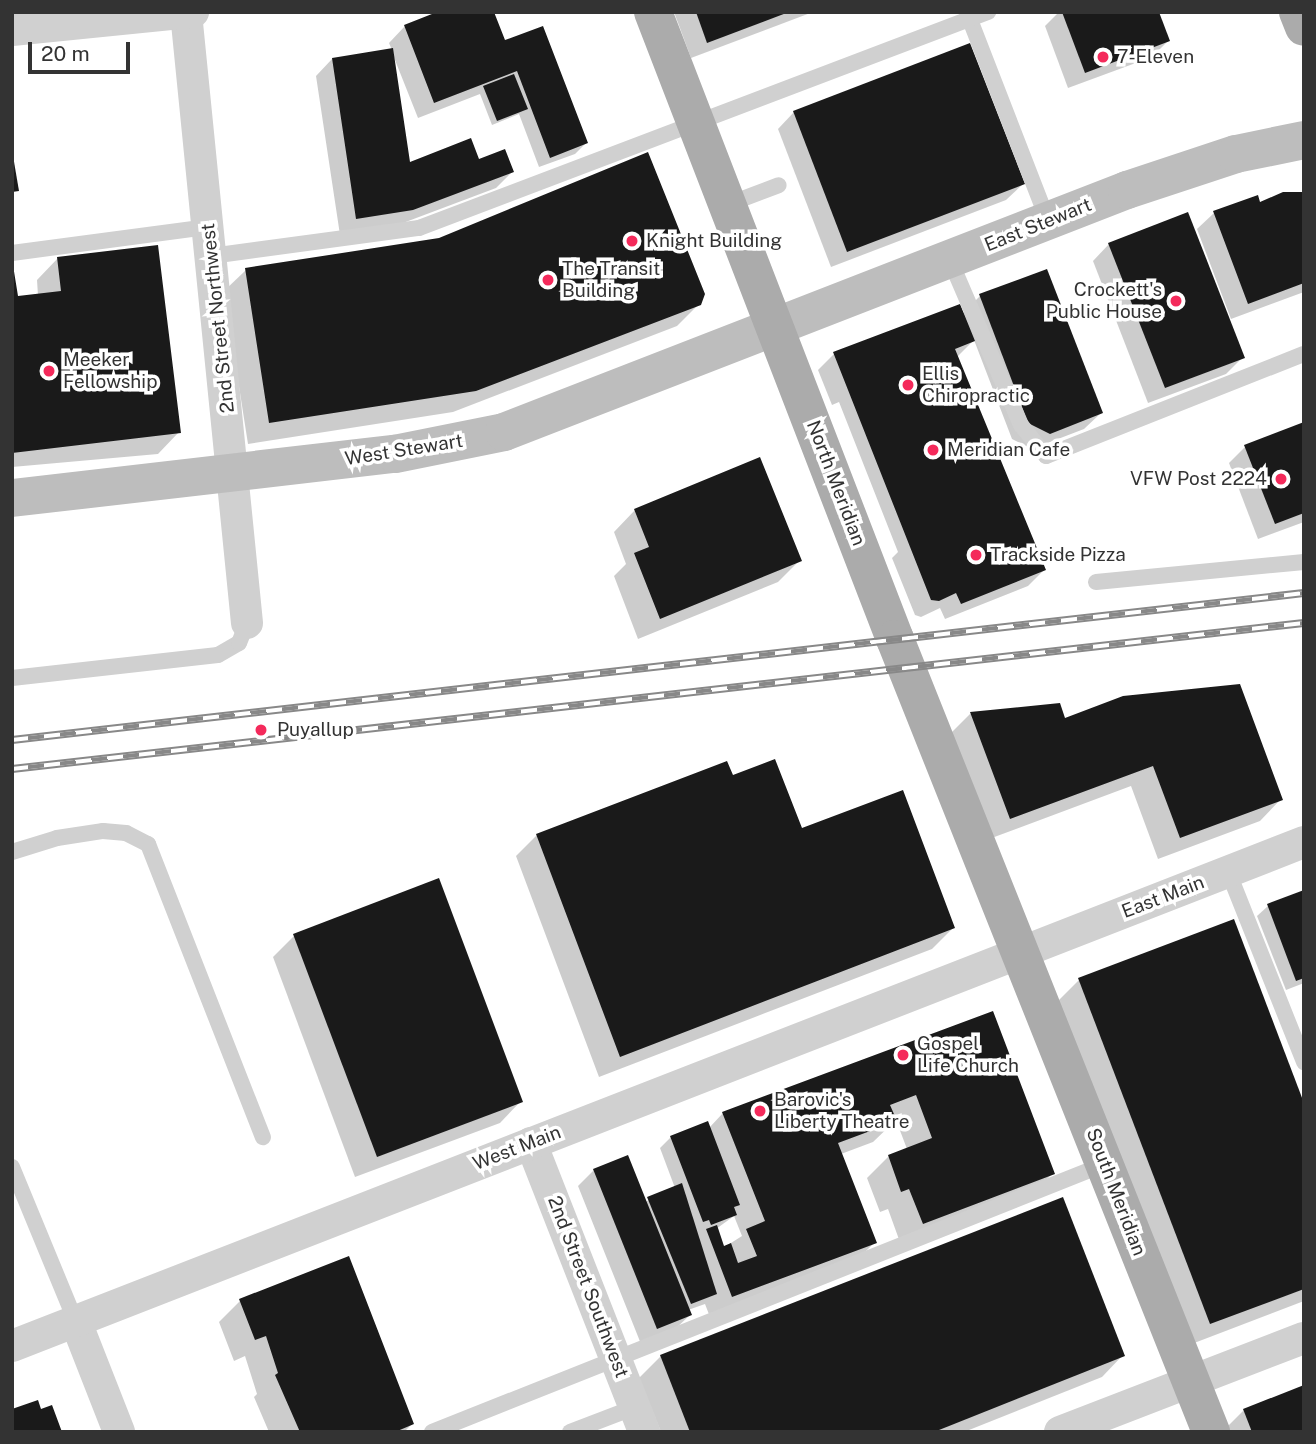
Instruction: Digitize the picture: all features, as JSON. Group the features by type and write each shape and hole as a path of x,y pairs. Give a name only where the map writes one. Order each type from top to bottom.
{"main road":[{"name":"North Meridian","path":"653,12 777,327 902,659 1023,952"},
{"path":"1298,12 1304,27"},
{"name":"South Meridian","path":"1023,952 1211,1432"}],"street":[{"path":"12,30 193,12"},
{"name":"2nd Street Northwest","path":"186,13 247,623"},
{"name":"East Stewart","path":"777,327 1187,168 1304,140"},
{"name":"West Stewart","path":"12,498 395,454 504,432 777,327"},
{"name":"East Main","path":"1023,952 1304,842"},
{"name":"West Main","path":"12,1346 1023,952"},
{"name":"2nd Street Southwest","path":"531,1143 640,1419"},
{"path":"76,1322 119,1432"},
{"path":"1060,1432 1304,1338"}],"lane":[{"path":"12,253 419,228 969,16 988,12"},
{"path":"969,16 1048,221"},
{"path":"729,204 779,185"},
{"path":"950,260 1021,425 1046,456 1304,354"},
{"path":"1096,582 1162,578 1304,562"},
{"path":"12,678 218,655 239,643 247,623"},
{"path":"12,852 103,831 126,833 148,844 264,1137"},
{"path":"1228,871 1304,1062"},
{"path":"432,1432 1105,1164"},
{"path":"12,1167 76,1322"},
{"path":"570,1432 640,1419"}],"building":[{"path":"437,12 494,12 505,40 543,26 588,143 550,158 517,71 434,103 404,25"},
{"path":"696,12 789,12 707,43"},
{"name":"7-Eleven","path":"1062,12 1159,12 1170,41 1085,73"},
{"path":"970,43 1025,184 847,252 793,111"},
{"path":"393,48 410,162 471,138 479,159 505,149 514,172 413,210 356,219 332,58"},
{"path":"514,74 528,109 497,121 483,86"},
{"path":"12,150 19,191 12,192"},
{"path":"648,152 705,294 701,305 476,391 269,423 245,268 439,238"},
{"path":"1283,192 1304,192 1304,283 1248,304 1213,211 1258,195 1260,202"},
{"name":"Crockett's Public House","path":"1188,212 1245,358 1165,388 1108,243"},
{"path":"158,245 181,433 12,453 12,259 18,296 61,291 57,257"},
{"path":"1047,269 1103,413 1050,434 1028,423 979,294"},
{"path":"960,304 975,341 955,349 1046,570 961,604 956,593 939,601 931,600 833,352"},
{"name":"VFW Post 2224","path":"1304,422 1304,513 1275,524 1244,445"},
{"path":"760,457 802,561 660,619 634,553 649,547 634,509"},
{"path":"1240,684 1283,800 1180,838 1153,766 1010,819 970,712 1060,703 1065,718 1123,696"},
{"path":"775,759 802,828 903,790 955,928 620,1057 536,834 727,761 733,775"},
{"path":"439,878 523,1102 377,1157 293,934"},
{"path":"1304,890 1304,978 1296,981 1267,904"},
{"path":"1234,919 1304,1103 1304,1289 1210,1324 1078,978"},
{"path":"993,1011 1055,1174 923,1224 909,1189 901,1192 888,1155 932,1138 916,1095 890,1105 897,1121 838,1143 877,1243 732,1297 706,1229 717,1225 724,1246 731,1243 738,1263 757,1256 746,1229 765,1221 722,1112"},
{"path":"708,1121 740,1205 734,1207 737,1215 711,1225 709,1220 703,1222 670,1136"},
{"path":"628,1155 692,1315 657,1329 593,1169"},
{"path":"682,1183 717,1294 691,1304 647,1197"},
{"path":"1063,1197 1125,1356 934,1432 690,1432 660,1355"},
{"path":"349,1256 414,1424 395,1432 300,1432 275,1375 278,1373 266,1336 255,1340 239,1299"},
{"path":"1304,1385 1304,1432 1252,1432 1243,1409"},
{"path":"38,1400 41,1409 52,1405 62,1432 12,1432 12,1409"}],"railway":[{"path":"12,740 1304,593"},
{"path":"12,769 1304,623"}],"place":[{"name":"7-Eleven","path":"1103,57"},
{"name":"Knight Building","path":"632,241"},
{"name":"The Transit Building","path":"548,280"},
{"name":"Crockett's Public House","path":"1176,301"},
{"name":"Meeker Fellowship","path":"49,371"},
{"name":"Ellis Chiropractic","path":"908,385"},
{"name":"Meridian Cafe","path":"933,450"},
{"name":"VFW Post 2224","path":"1281,479"},
{"name":"Trackside Pizza","path":"976,555"},
{"name":"Puyallup","path":"261,730"},
{"name":"Gospel Life Church","path":"903,1055"},
{"name":"Barovic's Liberty Theatre","path":"760,1111"}]}
